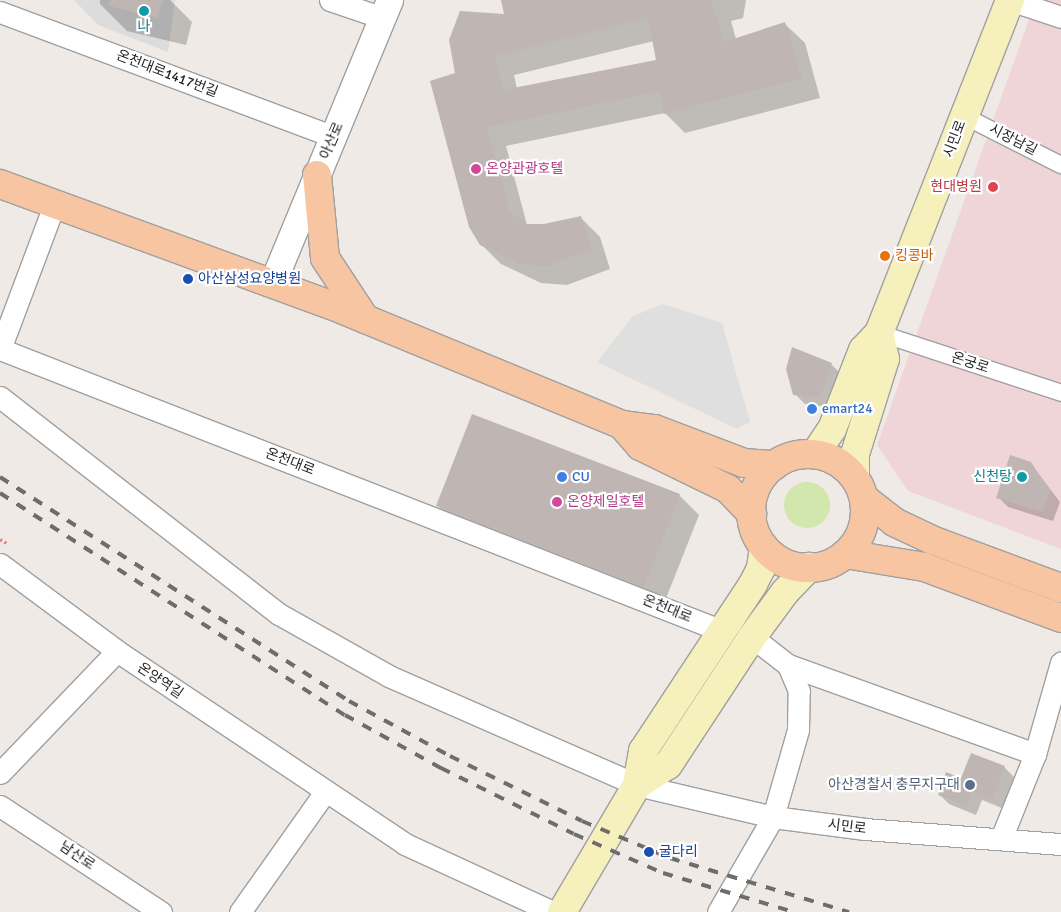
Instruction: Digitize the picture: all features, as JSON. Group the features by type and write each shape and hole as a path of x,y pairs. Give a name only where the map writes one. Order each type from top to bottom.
{"main road":[{"name":"시민로","path":"815,454 832,429 864,350 879,333 1010,0"},
{"path":"318,175 325,258 365,319"},
{"path":"0,184 273,283 622,425 655,429 744,463 775,465"},
{"path":"879,333 885,359 855,454 860,489 866,517 861,535 845,554 836,561 809,567 784,562 764,547 758,538 752,514 756,487 775,465 797,455 815,454 832,458 860,489 894,522 932,540 1061,588"},
{"path":"622,425 640,446 728,488 752,514"},
{"path":"562,912 637,785 644,751 761,568 764,547"},
{"path":"845,554 924,567 1061,618"},
{"path":"637,785 668,764 752,637 785,592 809,567"}],"street":[{"path":"330,0 386,9"},
{"path":"1010,0 1061,17"},
{"name":"아산로","path":"273,283 386,9"},
{"name":"온천대로1417번길","path":"0,12 334,137"},
{"name":"시장남길","path":"964,116 1061,165"},
{"name":"온천대로","path":"54,205 0,349 722,631"},
{"name":"온궁로","path":"879,333 1061,393"},
{"path":"0,397 279,614 389,676 637,785"},
{"name":"온양역길","path":"0,564 117,652 405,844 553,912"},
{"path":"752,637 788,666 1035,754"},
{"path":"0,773 117,652"},
{"path":"1001,839 1035,754 1061,662"},
{"path":"718,912 773,817 798,730 799,691 788,666"},
{"name":"시민로","path":"637,785 773,817 865,829 1061,844"},
{"path":"240,912 325,792"},
{"name":"남산로","path":"0,806 154,910"}],"shaded area":[{"path":"74,0 175,0 168,52 98,25"},
{"path":"1036,0 1061,0 1061,549 908,491 877,445"},
{"path":"663,304 722,323 750,422 737,429 597,362 633,316"}],"green space":[{"path":"807,482 820,486 826,492 830,505 826,518 820,524 807,528 794,524 788,518 784,505 788,492 794,486"}],"building":[{"name":"나","path":"110,0 163,0 158,18 109,6"},
{"name":"온양관광호텔","path":"501,0 711,0 724,42 785,22 802,78 664,114 660,91 487,127 510,212 527,224 544,224 581,216 592,249 547,266 520,264 480,245 469,227 430,81 455,73 449,40 460,11 504,14","holes":["648,18 656,60 503,90 495,56"]},
{"path":"792,347 832,363 820,397 793,395 786,369"},
{"name":"온양제일호텔","path":"472,414 680,494 644,587 436,506"},
{"name":"신천탕","path":"1010,455 1031,462 1050,491 1043,512 996,498"},
{"name":"아산경찰서 충무지구대","path":"971,753 1005,766 992,799 972,791 966,806 938,795 946,772 961,778"}],"railway":[{"path":"0,477 349,701 450,756 582,821 670,858 849,912"},
{"path":"0,493 345,715 441,768 574,834 663,873 794,912"}],"place":[{"name":"나","path":"144,11"},
{"name":"온양관광호텔","path":"476,169"},
{"name":"현대병원","path":"993,187"},
{"name":"킹콩바","path":"885,256"},
{"name":"아산삼성요양병원","path":"188,279"},
{"name":"emart24","path":"812,409"},
{"name":"CU","path":"562,477"},
{"name":"신천탕","path":"1022,477"},
{"name":"온양제일호텔","path":"557,502"},
{"name":"아산경찰서 충무지구대","path":"970,785"},
{"name":"굴다리","path":"649,852"}]}
